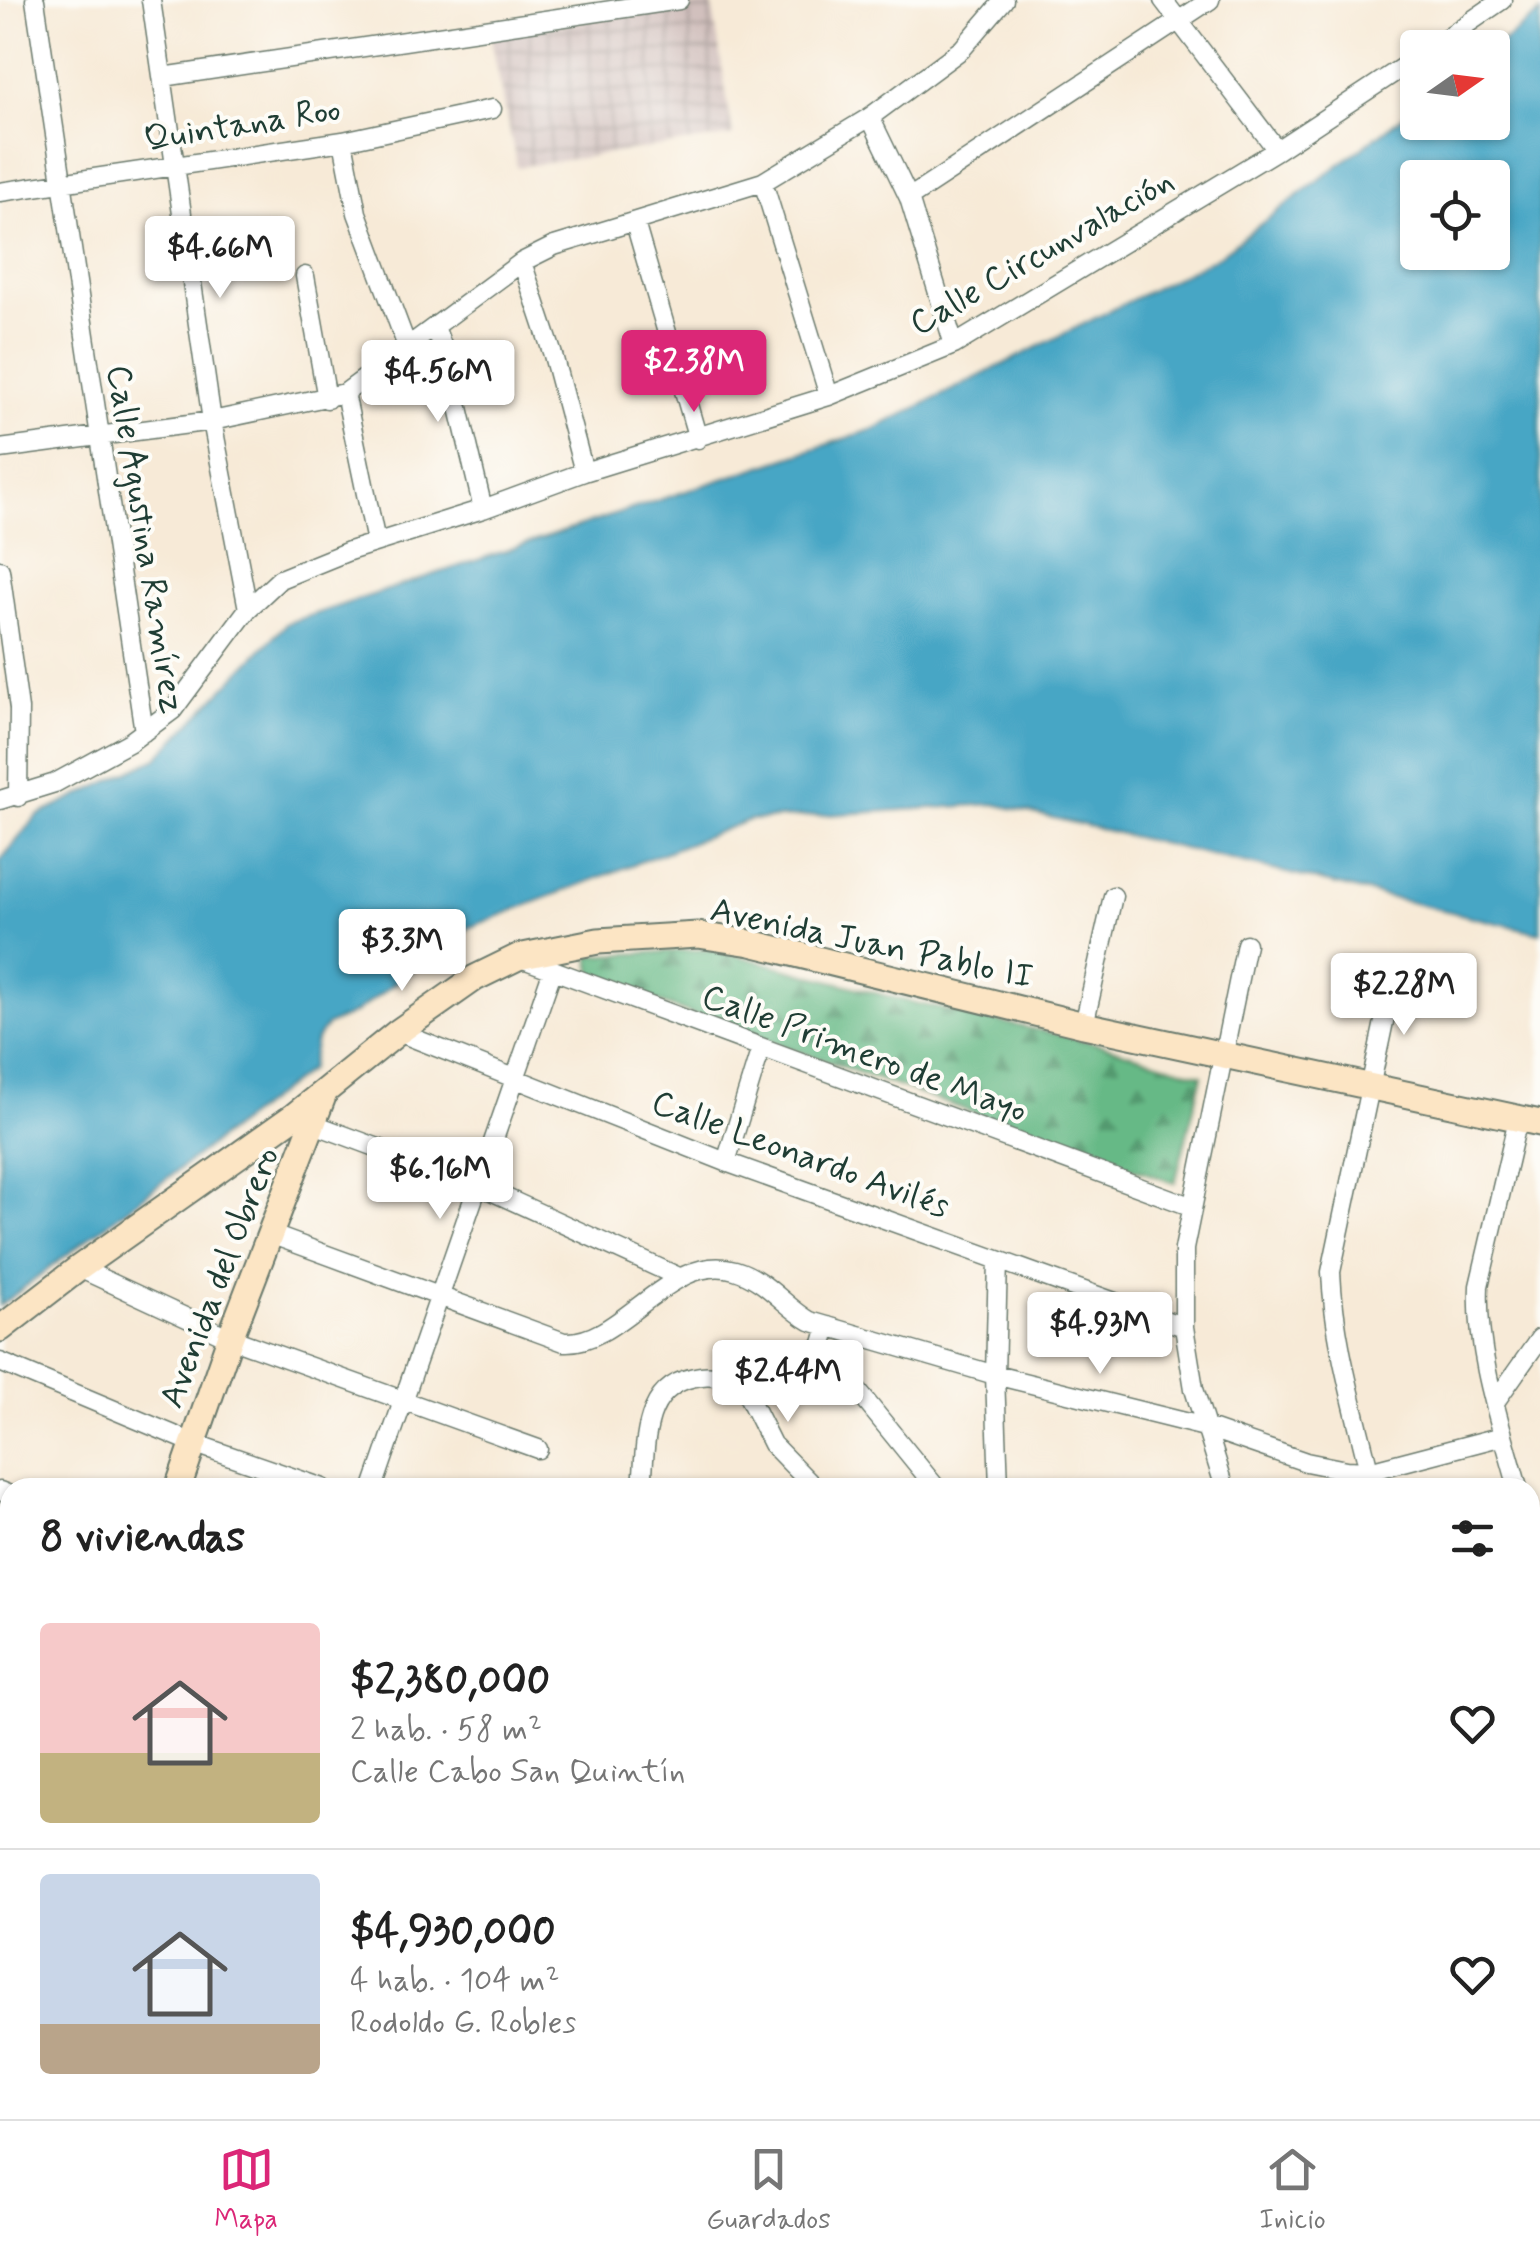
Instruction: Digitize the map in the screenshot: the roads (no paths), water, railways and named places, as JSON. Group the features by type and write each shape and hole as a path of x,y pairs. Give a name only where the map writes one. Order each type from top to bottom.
{"main road":[{"name":"Avenida Juan Pablo II","path":"0,1330 79,1268 303,1120 325,1091 398,1032 475,978 518,957 598,941 698,936 751,944 1084,1025 1529,1121"},
{"name":"Avenida del Obrero","path":"181,1478 270,1234 303,1120"}],"street":[{"name":"Calle Agustina Ramírez","path":"35,0 144,732"},
{"path":"151,0 212,421 248,610"},
{"path":"163,77 566,7 679,0"},
{"path":"0,449 212,421 336,396 408,349 522,262 554,246 763,182 870,116 962,49 1004,0"},
{"path":"1163,0 1277,150"},
{"path":"910,198 1210,0"},
{"path":"1452,30 1477,7 1502,0"},
{"name":"Calle Circunvalación","path":"9,798 54,784 144,732 173,710 248,610 280,579 376,542 584,472 828,396 954,346 1277,150 1400,69"},
{"name":"Quintana Roo","path":"0,192 344,141 492,109"},
{"path":"870,116 910,198 954,346"},
{"path":"344,141 357,213 408,349"},
{"path":"763,182 828,396"},
{"path":"634,224 698,439"},
{"path":"522,262 553,355 584,472"},
{"path":"305,276 376,542"},
{"path":"435,327 448,361 483,509"},
{"path":"0,570 19,709 9,798"},
{"path":"1084,1025 1113,896"},
{"path":"1223,1478 1194,1389 1184,1327 1184,1249 1246,944"},
{"name":"Calle Primero de Mayo","path":"518,957 1190,1206"},
{"path":"376,1478 552,972"},
{"path":"1371,1478 1340,1352 1331,1272 1394,980"},
{"name":"Calle Leonardo Avilés","path":"398,1032 726,1162 1184,1327"},
{"path":"726,1162 761,1048"},
{"path":"303,1120 478,1185 681,1278"},
{"path":"1515,1478 1480,1340 1479,1286 1529,1121"},
{"path":"270,1234 575,1343 585,1341 681,1278 713,1266 735,1270 764,1283 810,1322 995,1375 1205,1427 1306,1462 1367,1478"},
{"path":"998,1260 995,1375 999,1478"},
{"path":"79,1268 230,1338 538,1448"},
{"path":"822,1347 828,1326"},
{"path":"1495,1402 1540,1338"},
{"path":"643,1478 649,1416 657,1398 674,1383 701,1376 739,1378 822,1347"},
{"path":"822,1347 928,1478"},
{"path":"0,1362 193,1443 293,1478"},
{"path":"739,1378 772,1444 805,1478"},
{"path":"1374,1478 1504,1436"}],"water":[{"path":"1540,13 1540,933 994,804 749,820 470,927 355,1013 327,1025 316,1040 310,1069 0,1306 0,861 37,816 157,758 287,623 874,429 1217,257 1400,119 1400,140 1510,140 1510,36"}]}
